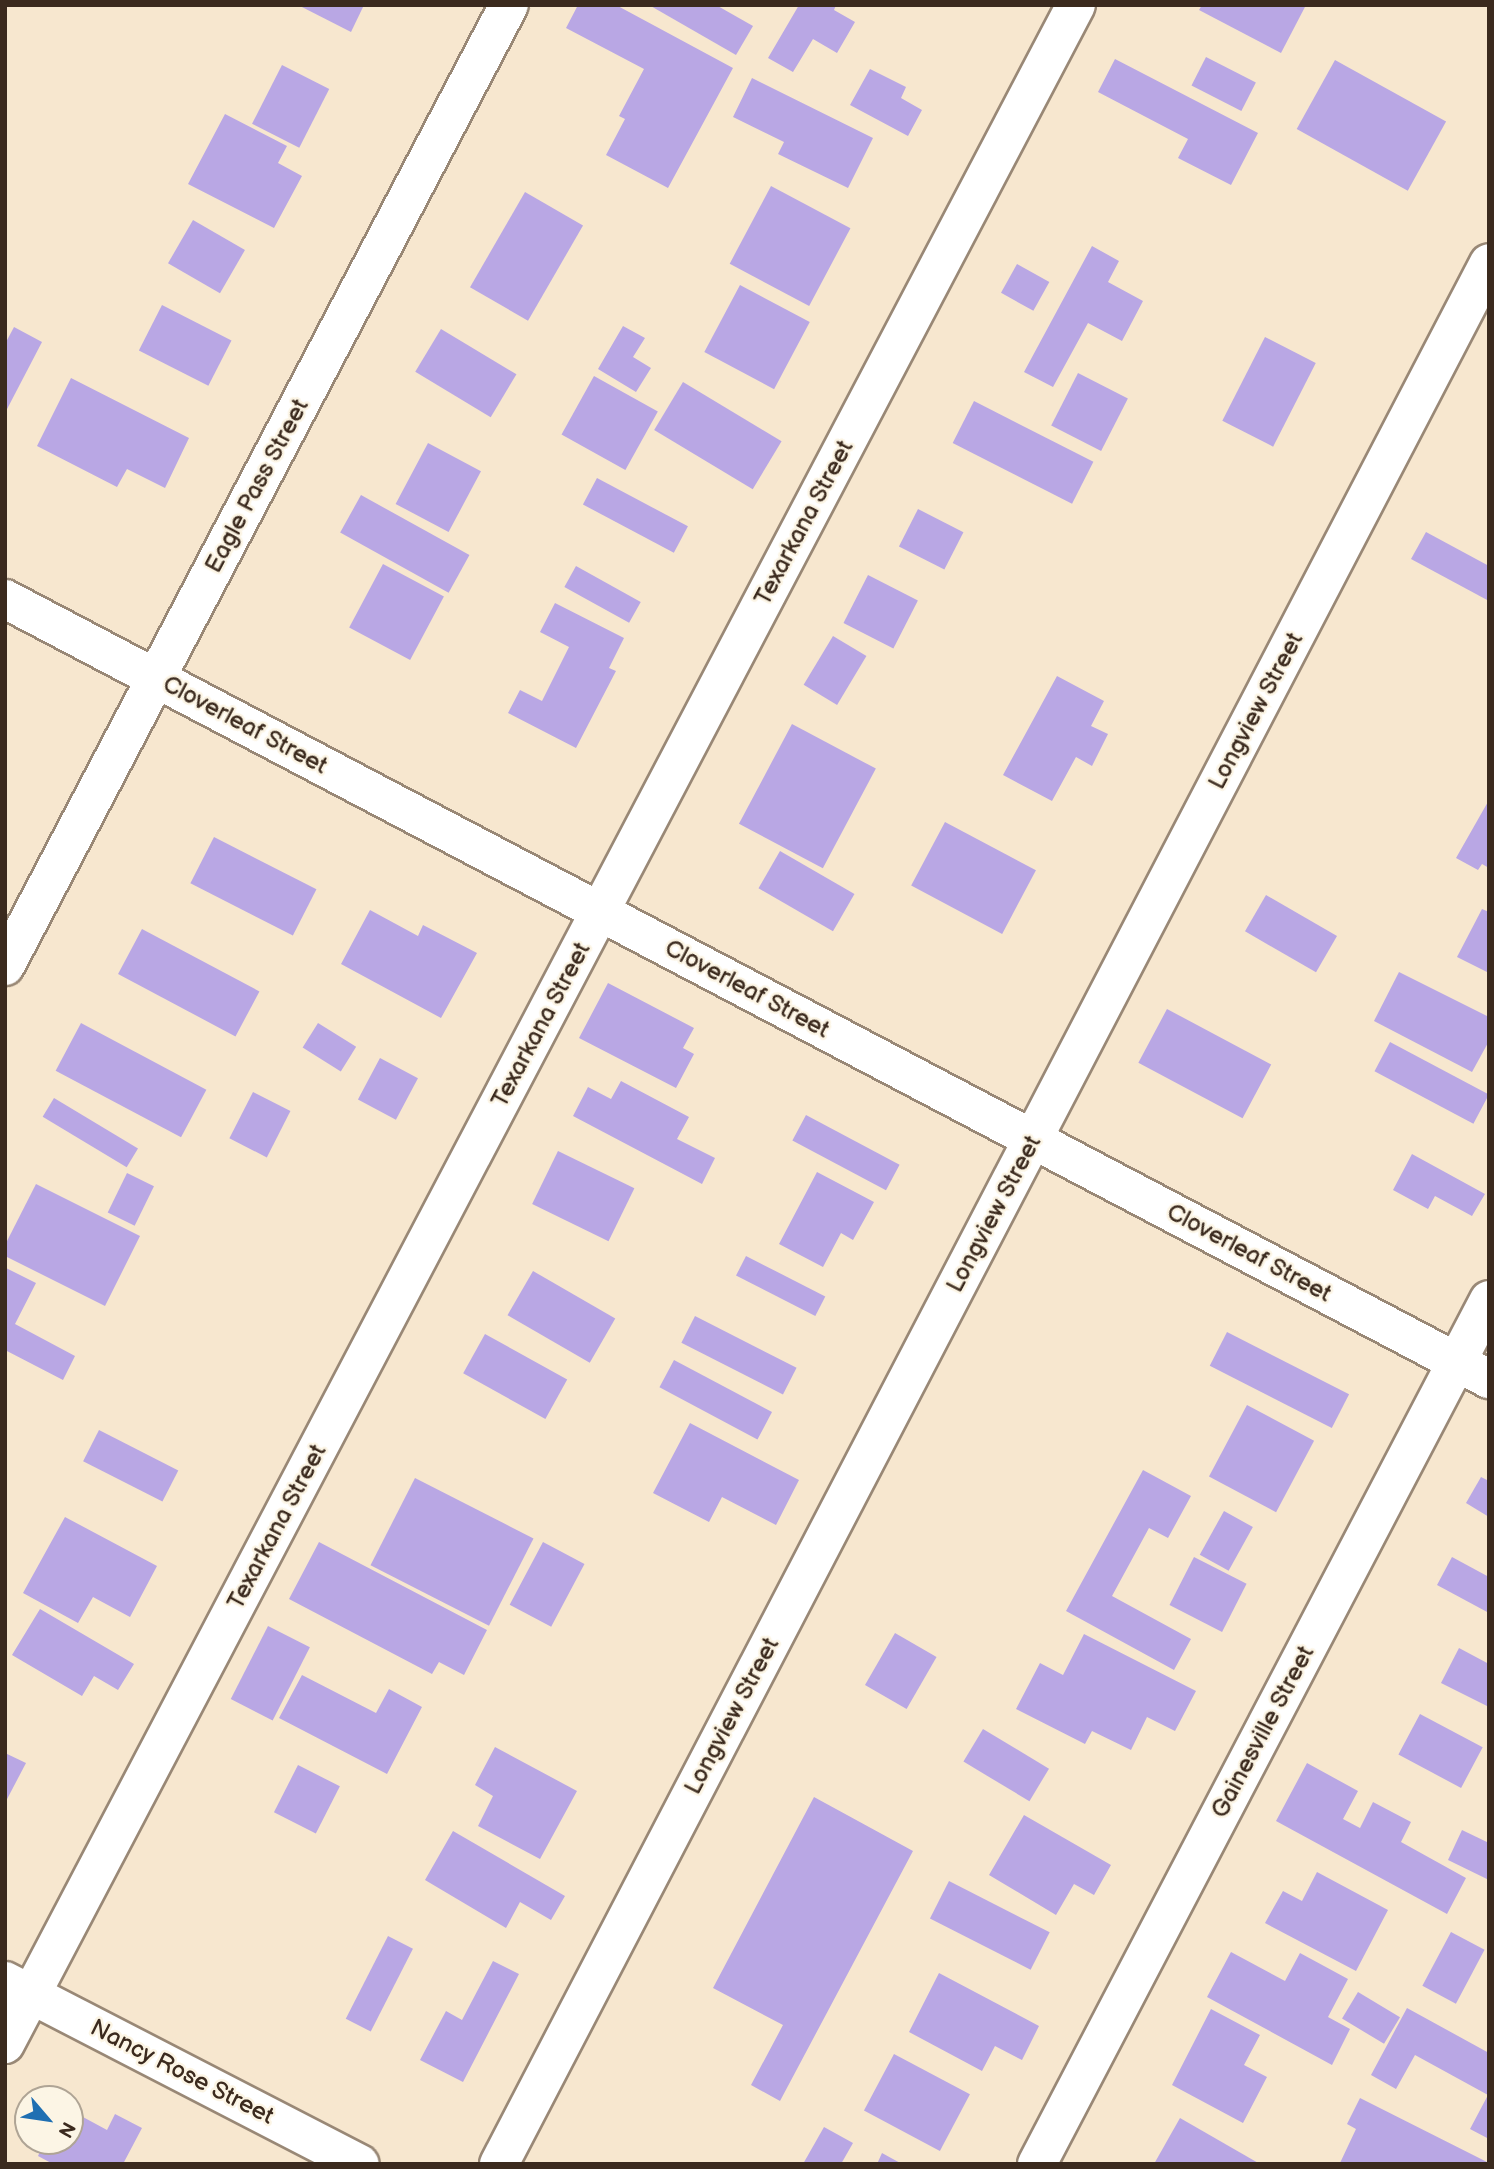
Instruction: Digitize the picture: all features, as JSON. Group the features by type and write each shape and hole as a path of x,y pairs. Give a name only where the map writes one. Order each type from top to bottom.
{"street":[{"name":"Eagle Pass Street","path":"5,966 509,5"},
{"name":"Texarkana Street","path":"5,2044 18,1988 600,912 1076,5"},
{"name":"Longview Street","path":"499,2164 1489,263"},
{"name":"Cloverleaf Street","path":"5,599 1473,1370"},
{"name":"Gainesville Street","path":"1037,2164 1473,1370 1489,1300"},
{"name":"Nancy Rose Street","path":"18,1988 359,2164"}],"building":[{"path":"298,5 364,5 351,32"},
{"path":"578,5 616,5 733,68 668,188 606,155 625,119 619,116 644,69 566,28"},
{"path":"649,5 716,5 753,26 736,55"},
{"path":"799,5 836,5 834,10 855,22 837,53 813,39 793,72 768,58"},
{"path":"1202,5 1306,5 1281,53 1199,10"},
{"path":"1206,57 1256,82 1241,111 1191,86"},
{"path":"1115,59 1258,133 1231,185 1178,158 1188,139 1098,92"},
{"path":"1335,60 1446,122 1408,191 1297,129"},
{"path":"282,65 329,89 299,148 252,124"},
{"path":"870,69 906,87 901,98 922,110 908,136 850,105"},
{"path":"752,78 873,138 848,188 778,154 784,142 733,117"},
{"path":"225,114 287,146 278,163 302,176 274,228 188,184"},
{"path":"771,186 850,228 809,306 730,264"},
{"path":"525,192 583,226 528,321 470,287"},
{"path":"193,220 245,250 220,293 168,263"},
{"path":"1092,246 1119,261 1108,282 1143,301 1122,341 1088,323 1053,387 1024,372"},
{"path":"1017,264 1049,282 1033,311 1001,293"},
{"path":"740,285 810,322 774,389 704,352"},
{"path":"162,305 231,340 208,386 139,350"},
{"path":"623,326 645,338 633,357 651,368 636,392 598,369"},
{"path":"14,327 42,342 5,413 5,344"},
{"path":"441,329 516,374 491,417 415,372"},
{"path":"1265,337 1316,363 1273,447 1222,421"},
{"path":"1078,373 1128,398 1101,451 1051,426"},
{"path":"594,376 658,411 625,470 562,435"},
{"path":"71,378 189,438 165,488 127,469 117,487 37,446"},
{"path":"683,382 782,441 753,489 654,430"},
{"path":"974,401 1093,462 1072,504 953,443"},
{"path":"428,443 481,471 449,532 396,504"},
{"path":"597,478 688,526 674,553 583,504"},
{"path":"361,495 469,555 449,593 340,533"},
{"path":"918,509 963,532 944,570 899,546"},
{"path":"1426,532 1489,566 1489,601 1411,559"},
{"path":"383,564 444,596 410,660 349,628"},
{"path":"576,566 641,602 629,623 564,587"},
{"path":"868,575 918,600 893,649 843,623"},
{"path":"555,603 624,638 609,668 616,671 576,748 508,713 520,690 542,701 569,647 540,632"},
{"path":"833,636 866,656 837,705 804,685"},
{"path":"1057,676 1104,701 1091,726 1108,734 1092,766 1076,757 1052,801 1003,775"},
{"path":"792,724 876,769 823,868 739,824"},
{"path":"1489,800 1489,868 1482,864 1478,870 1456,858"},
{"path":"945,822 1036,870 1002,934 911,886"},
{"path":"214,837 316,889 293,936 190,883"},
{"path":"780,851 854,894 833,931 758,888"},
{"path":"1266,895 1337,936 1316,972 1245,931"},
{"path":"1482,909 1489,912 1489,973 1457,957"},
{"path":"370,910 418,936 423,925 477,953 441,1018 341,964"},
{"path":"142,929 259,991 235,1036 118,974"},
{"path":"1399,972 1489,1017 1489,1041 1472,1072 1374,1021"},
{"path":"608,983 694,1028 683,1048 694,1054 676,1088 579,1038"},
{"path":"1167,1009 1271,1064 1243,1118 1138,1063"},
{"path":"81,1023 206,1090 181,1137 56,1071"},
{"path":"318,1023 356,1047 341,1071 303,1048"},
{"path":"1390,1042 1489,1095 1473,1124 1375,1071"},
{"path":"380,1058 418,1078 396,1120 358,1099"},
{"path":"621,1081 689,1117 677,1139 715,1158 702,1184 573,1116 588,1087 611,1099"},
{"path":"253,1092 290,1111 267,1157 229,1138"},
{"path":"54,1098 138,1148 127,1167 43,1117"},
{"path":"806,1115 900,1165 886,1190 792,1141"},
{"path":"558,1151 634,1188 609,1241 532,1204"},
{"path":"1412,1154 1485,1194 1472,1216 1435,1196 1428,1209 1393,1190"},
{"path":"817,1172 874,1202 853,1240 841,1233 823,1267 779,1244"},
{"path":"127,1173 154,1186 135,1226 108,1213"},
{"path":"36,1184 140,1236 105,1306 5,1256 5,1245"},
{"path":"746,1256 825,1296 815,1316 736,1276"},
{"path":"6,1268 36,1283 15,1324 75,1356 63,1380 5,1350"},
{"path":"533,1271 615,1318 590,1363 508,1315"},
{"path":"695,1316 797,1368 783,1394 681,1343"},
{"path":"1227,1332 1349,1394 1332,1428 1210,1366"},
{"path":"485,1334 567,1380 545,1419 463,1373"},
{"path":"674,1360 772,1412 757,1439 659,1387"},
{"path":"1247,1405 1314,1441 1276,1512 1209,1477"},
{"path":"690,1423 799,1480 776,1525 722,1497 709,1522 653,1493"},
{"path":"99,1430 178,1470 162,1502 83,1461"},
{"path":"1143,1470 1191,1496 1168,1538 1149,1528 1112,1596 1191,1639 1174,1670 1066,1611"},
{"path":"1481,1477 1489,1481 1489,1517 1466,1503"},
{"path":"415,1478 534,1538 489,1626 371,1565"},
{"path":"1224,1511 1253,1527 1229,1571 1200,1555"},
{"path":"65,1517 157,1566 130,1617 93,1597 78,1623 23,1593"},
{"path":"319,1542 487,1630 464,1675 439,1662 432,1674 289,1599"},
{"path":"543,1542 584,1564 551,1627 510,1605"},
{"path":"1194,1557 1247,1584 1222,1632 1169,1605"},
{"path":"1452,1557 1489,1577 1489,1613 1437,1585"},
{"path":"40,1609 134,1664 118,1690 94,1676 82,1696 12,1655"},
{"path":"268,1626 310,1647 273,1720 231,1699"},
{"path":"895,1633 937,1657 907,1709 865,1685"},
{"path":"1084,1634 1196,1691 1175,1731 1147,1717 1131,1750 1092,1731 1085,1744 1016,1709 1040,1663 1063,1675"},
{"path":"1459,1648 1489,1664 1489,1707 1441,1683"},
{"path":"302,1675 376,1713 389,1689 422,1707 387,1774 279,1718"},
{"path":"1420,1714 1483,1747 1461,1788 1398,1755"},
{"path":"983,1729 1049,1769 1029,1801 963,1762"},
{"path":"495,1747 577,1791 540,1859 478,1826 493,1796 475,1785"},
{"path":"5,1753 26,1763 5,1803"},
{"path":"1307,1763 1358,1791 1343,1819 1360,1828 1373,1802 1411,1822 1401,1842 1466,1878 1447,1914 1276,1821"},
{"path":"298,1765 340,1786 316,1834 274,1812"},
{"path":"814,1797 913,1851 780,2101 751,2085 783,2025 713,1988"},
{"path":"1024,1815 1111,1865 1094,1895 1074,1884 1056,1915 989,1875"},
{"path":"1462,1830 1489,1843 1489,1880 1448,1860"},
{"path":"453,1831 565,1896 551,1920 520,1902 506,1928 425,1880"},
{"path":"1317,1872 1388,1910 1356,1971 1265,1923 1283,1891 1302,1901"},
{"path":"949,1881 1050,1932 1031,1970 930,1918"},
{"path":"1451,1932 1485,1950 1456,2004 1422,1986"},
{"path":"388,1936 413,1949 371,2032 346,2019"},
{"path":"1231,1952 1285,1981 1300,1953 1348,1979 1328,2017 1350,2029 1332,2065 1207,1997"},
{"path":"493,1961 519,1974 463,2082 420,2060 446,2011 462,2020"},
{"path":"939,1973 1039,2026 1022,2060 995,2046 982,2071 909,2032"},
{"path":"1358,1992 1400,2017 1384,2044 1342,2019"},
{"path":"1407,2008 1489,2053 1489,2139 1470,2129 1488,2095 1415,2055 1396,2089 1371,2075"},
{"path":"1211,2009 1260,2035 1244,2065 1267,2077 1243,2123 1172,2085"},
{"path":"894,2054 970,2094 940,2151 864,2111"},
{"path":"1360,2098 1489,2164 1340,2163 1356,2129 1347,2124"},
{"path":"115,2114 142,2128 123,2164 53,2164 38,2156 84,2155 84,2118 107,2130"},
{"path":"1180,2118 1260,2164 1154,2164"},
{"path":"824,2127 853,2143 841,2164 803,2164"},
{"path":"882,2153 902,2164 877,2164"}]}
